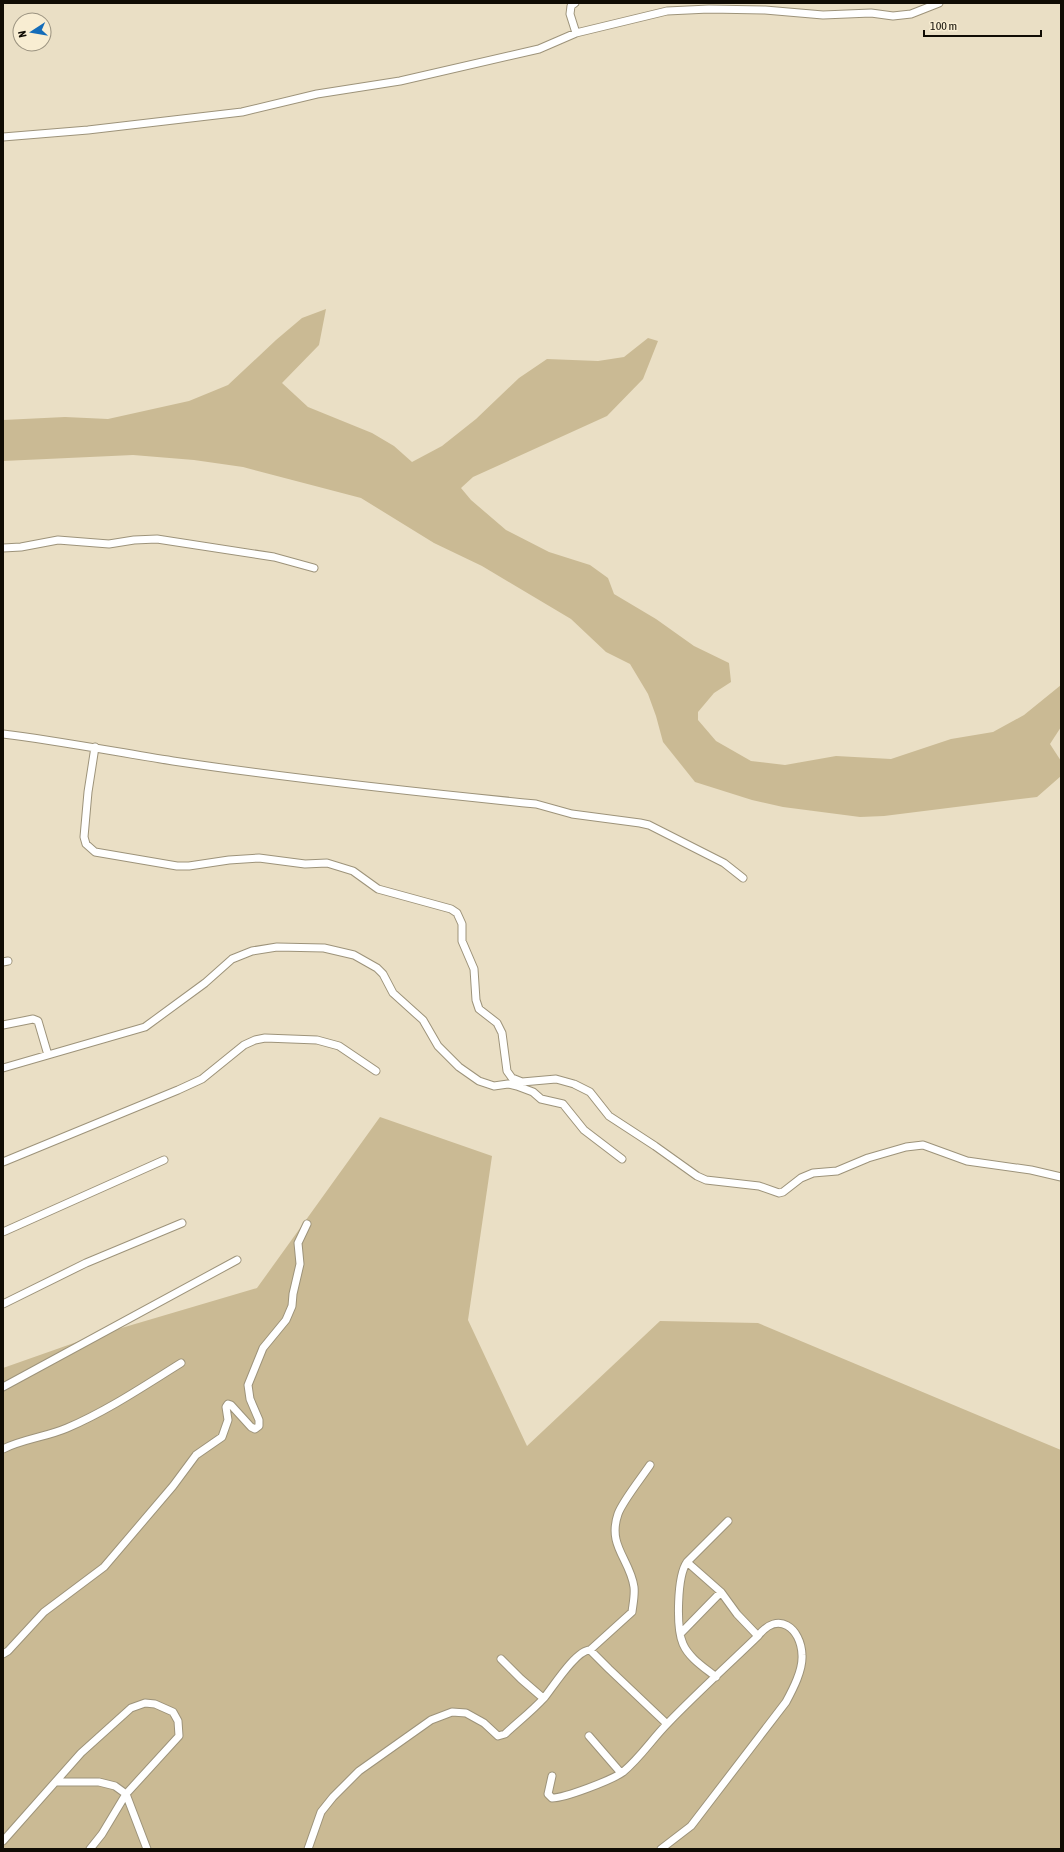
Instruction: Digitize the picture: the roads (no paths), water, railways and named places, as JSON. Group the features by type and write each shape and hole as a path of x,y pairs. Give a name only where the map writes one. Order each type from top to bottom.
{"street":[{"path":"574,3 571,6 570,14 576,32"},
{"path":"3,137 88,130 242,112 317,94 400,81 539,48 576,32 667,11 709,9 765,10 823,16 871,13 893,16 911,14 939,3"},
{"path":"3,548 21,547 58,540 109,544 134,540 157,539 268,556 314,568"},
{"path":"3,734 59,740 294,778 536,804 572,814 640,823 649,825 724,863 743,878"},
{"path":"95,747 88,792 84,837 86,844 95,852 183,866 258,858 305,864 328,863 353,872 378,889 445,907 457,913 462,924 462,941 474,969 476,1000 479,1010 497,1024 502,1033 508,1071 517,1086"},
{"path":"3,1068 145,1027 205,983 232,959 252,951 277,947 324,948 354,955 377,968 383,974 393,993 423,1020 438,1046 459,1067 474,1078 494,1086 508,1084 517,1086 533,1092 541,1099 563,1104 584,1130 622,1159"},
{"path":"3,1025 33,1019 38,1021 48,1056"},
{"path":"3,1162 202,1079 244,1045 255,1040 265,1038 317,1040 339,1046 376,1071"},
{"path":"512,1078 522,1082 556,1079 574,1084 590,1092 610,1116 697,1176 706,1180 759,1186 779,1193 783,1192 802,1178 813,1173 837,1171 868,1158 906,1147 923,1145 967,1161 1030,1170 1061,1177"},
{"path":"3,1232 164,1160"},
{"path":"3,1304 86,1263 182,1223"},
{"path":"3,1654 8,1651 44,1612 104,1567 173,1486 196,1455 222,1437 228,1420 226,1407 228,1404 231,1405 251,1427 255,1429 259,1426 259,1420 250,1399 248,1385 263,1348 286,1320 292,1306 293,1294 300,1264 298,1243 307,1224"},
{"path":"3,1387 237,1260"},
{"path":"3,1450 20,1442 66,1428 97,1414 181,1363"},
{"path":"308,1849 321,1812 333,1796 359,1771 430,1720 452,1712 466,1713 484,1723 498,1736 502,1736 544,1698 563,1672 584,1651 590,1650 632,1612 634,1587 630,1573 619,1553 615,1526 618,1512 650,1465"},
{"path":"716,1677 690,1655 683,1644 681,1633 679,1586 683,1568 687,1562 728,1522"},
{"path":"687,1562 721,1592 737,1614 758,1636"},
{"path":"681,1633 721,1592"},
{"path":"552,1776 548,1794 552,1798 557,1798 581,1790 621,1773 644,1752 667,1724 758,1636 764,1628 775,1624 790,1626 798,1639 802,1655 797,1682 786,1702 713,1800 691,1826 661,1849"},
{"path":"590,1650 667,1724"},
{"path":"501,1658 521,1679 544,1698"},
{"path":"3,1841 81,1753 131,1708 146,1703 155,1704 173,1712 178,1721 179,1736 126,1794 102,1834 90,1849"},
{"path":"589,1736 621,1773"},
{"path":"56,1782 99,1782 115,1786 126,1794 147,1849"}]}
